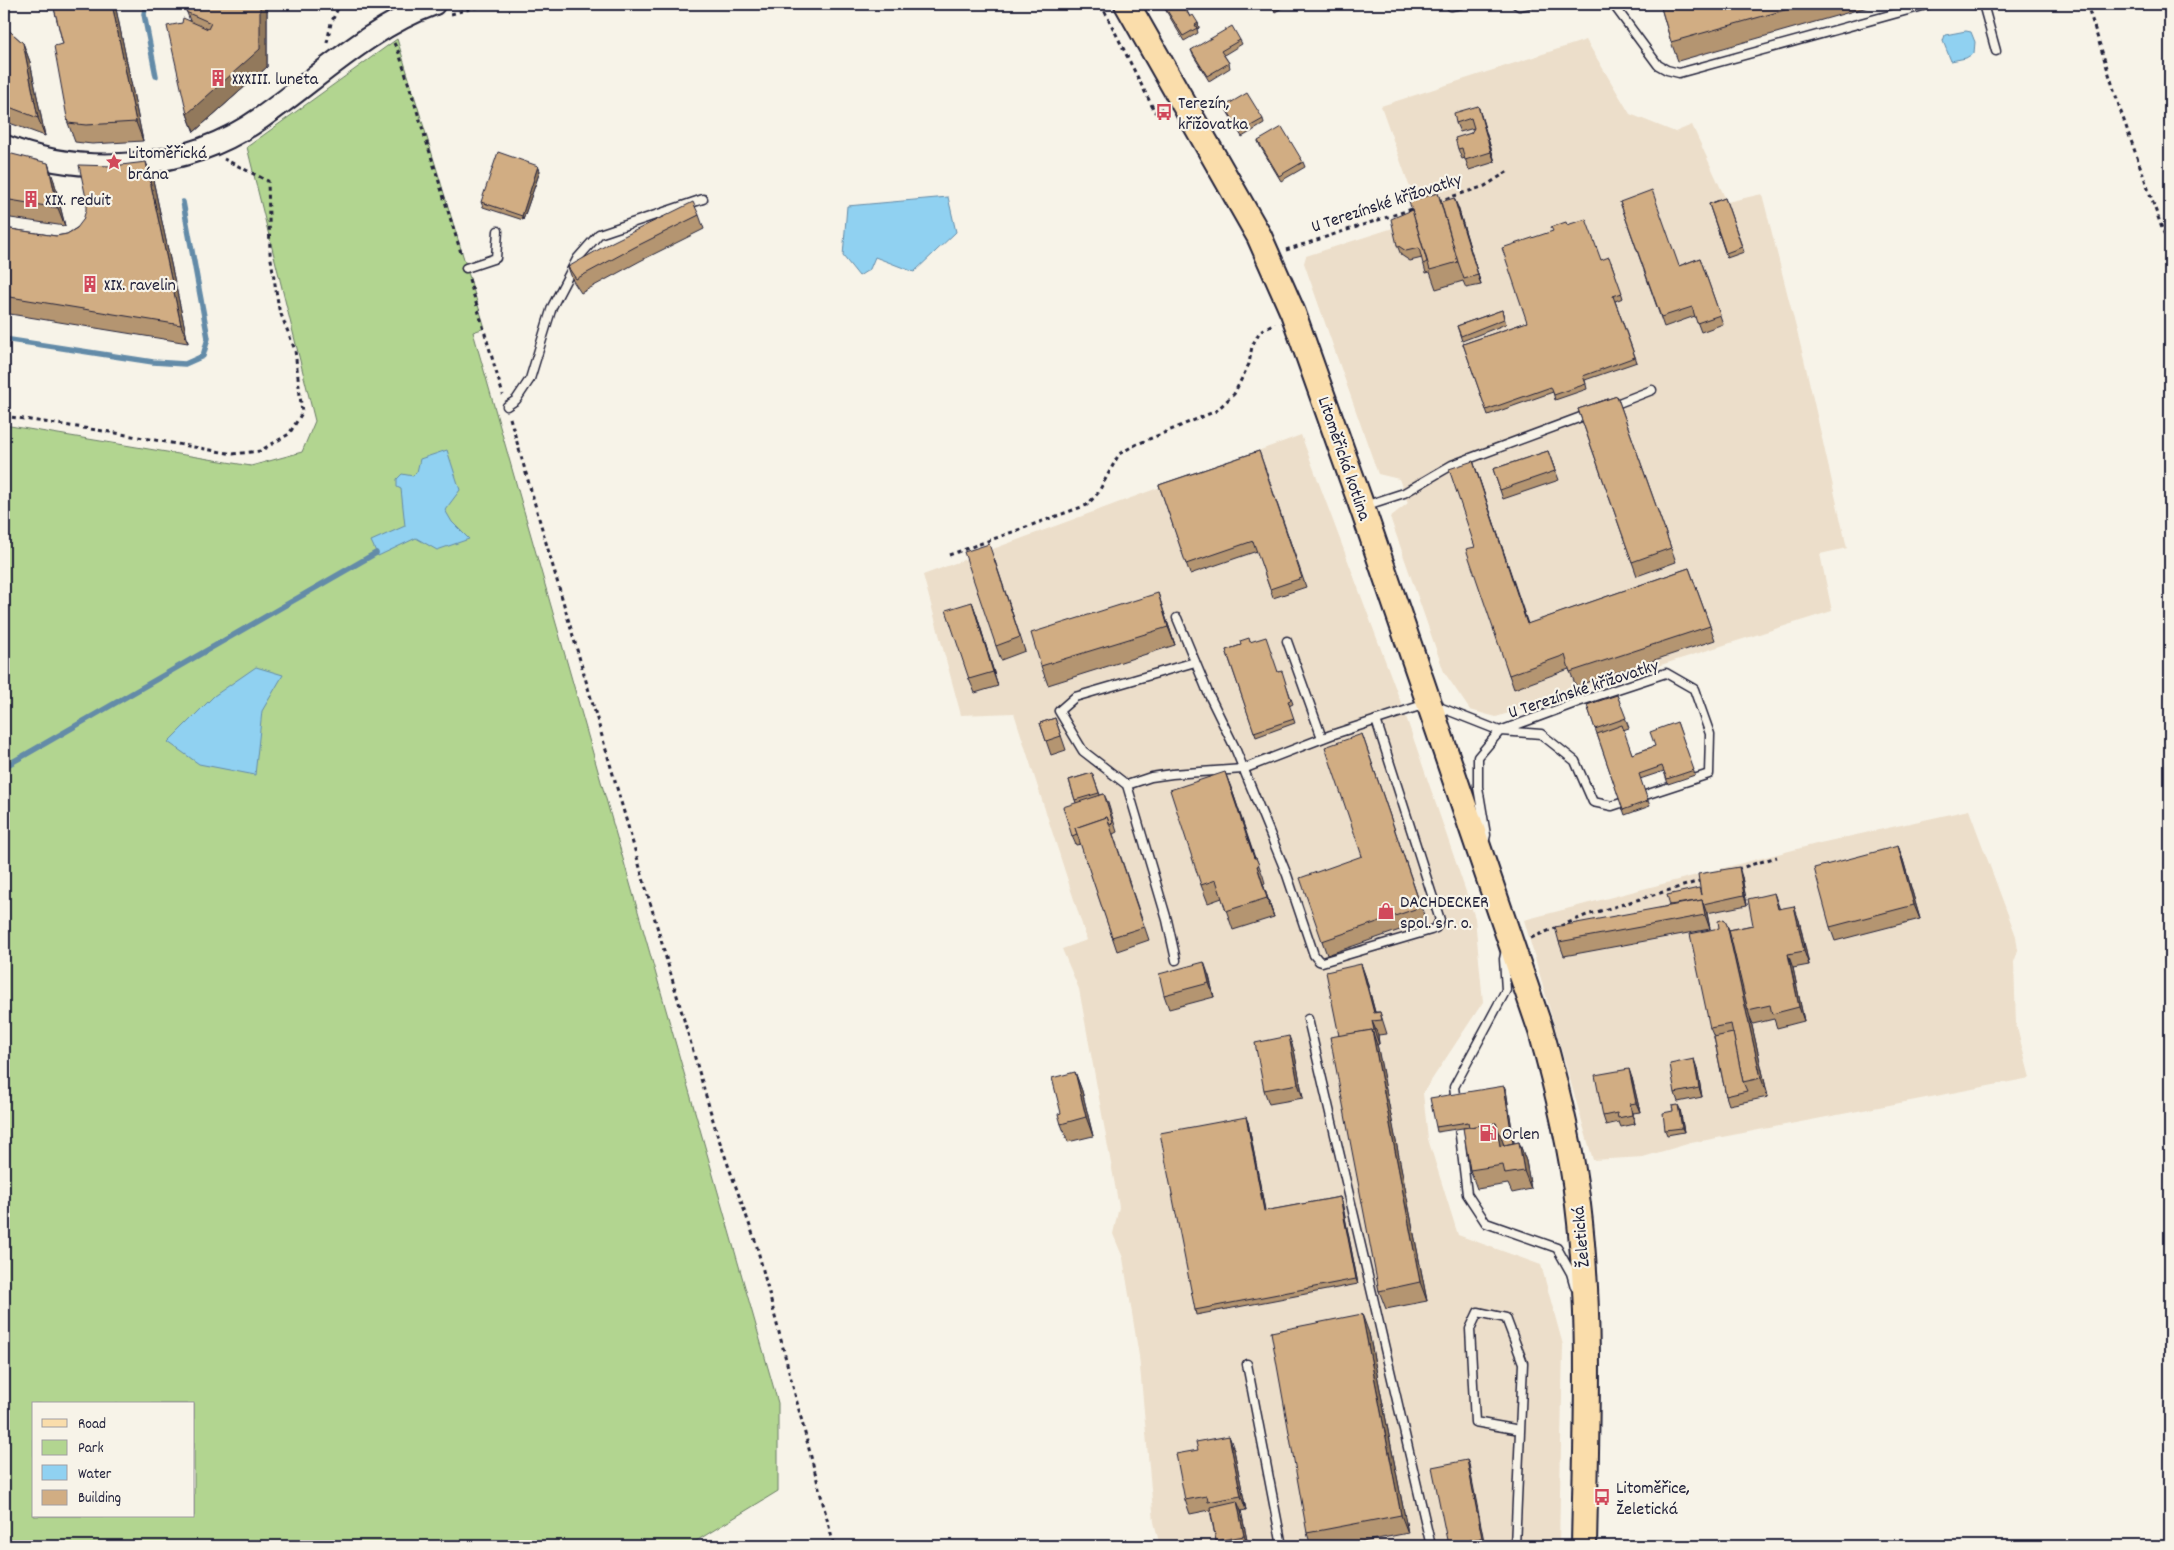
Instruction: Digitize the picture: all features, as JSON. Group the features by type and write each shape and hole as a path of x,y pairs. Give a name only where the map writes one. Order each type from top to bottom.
{"main road":[{"path":"4,146 31,156 62,162 84,165 116,165 175,156 211,146 260,119 384,28 413,11 434,4"},
{"name":"Litoměřická kotlina","path":"1127,4 1241,202 1269,256 1293,313 1362,507 1510,941"},
{"name":"Želetická","path":"1510,941 1541,1031 1563,1117 1578,1206 1587,1385 1584,1546"}],"lane":[{"path":"1451,6 1461,4"},
{"path":"1516,4 1519,6 1529,4"},
{"path":"1613,4 1658,65 1667,70 1679,72 1930,4"},
{"path":"1983,4 1996,51"},
{"path":"507,406 516,400 530,379 552,308 577,259 599,234 703,199"},
{"path":"466,268 496,258 498,231"},
{"path":"1607,407 1652,390"},
{"path":"1362,507 1404,493 1452,465 1598,411"},
{"path":"1178,618 1195,662 1243,769 1287,875 1314,955 1319,961 1326,962 1431,930 1439,924 1439,914 1376,720"},
{"path":"1287,641 1322,738"},
{"path":"1176,960 1168,920 1127,785 1083,751 1059,711 1075,698 1195,662"},
{"name":"U Terezínské křižovatky","path":"1428,703 1500,731 1542,734 1575,761 1594,802 1612,806 1709,774 1710,734 1694,689 1666,673 1578,702 1500,731 1478,757 1478,787 1486,835 1481,853"},
{"path":"1127,785 1151,777 1172,774 1243,769 1322,738 1428,703"},
{"path":"1510,941 1504,959 1506,990 1454,1088 1467,1194 1486,1223 1557,1248 1571,1272 1585,1327"},
{"path":"1308,1019 1431,1546"},
{"path":"1515,1546 1524,1363 1506,1318 1478,1312 1470,1328 1474,1422 1520,1430"},
{"path":"1246,1364 1282,1546"}],"path":[{"path":"330,66 326,48 330,24 340,4"},
{"path":"1102,4 1155,112 1182,98"},
{"path":"2087,4 2121,112 2170,251"},
{"path":"384,28 399,53 466,268 717,1134 756,1243 834,1546"},
{"path":"4,416 110,432 233,454 260,451 289,434 302,413 295,350 279,309 270,252 268,181 227,162 211,146"},
{"name":"U Terezínské křižovatky","path":"1429,204 1486,186 1510,170"},
{"name":"U Terezínské křižovatky","path":"1269,256 1420,207"},
{"path":"949,555 1087,505 1098,493 1119,454 1135,445 1216,411 1234,394 1249,364 1252,346 1260,332 1293,313"},
{"path":"1734,871 1778,857"},
{"path":"1510,941 1587,915 1707,879"}],"shaded area":[{"path":"1586,40 1630,114 1675,132 1692,125 1727,202 1762,194 1804,359 1847,548 1820,554 1832,611 1496,717 1470,710 1444,672 1390,517 1408,503 1399,479 1378,474 1304,263 1306,256 1421,219 1381,106"},
{"path":"1301,435 1404,711 1475,918 1483,1002 1423,1093 1428,1139 1458,1235 1541,1265 1563,1345 1559,1546 1160,1546 1154,1522 1139,1356 1123,1258 1113,1234 1119,1207 1079,989 1062,949 1087,940 1014,713 961,715 923,575"},
{"path":"1969,810 2016,936 2018,951 2014,962 2016,1024 2030,1078 1691,1143 1643,1157 1593,1160 1524,920 1820,843"}],"green space":[{"path":"397,39 485,328 473,332 778,1403 778,1491 688,1546 4,1546 4,425 251,466 302,452 315,421 247,147"}],"water":[{"path":"1966,31 1971,32 1975,42 1974,53 1966,58 1951,61 1943,41 1945,35"},
{"path":"948,197 956,232 914,272 875,257 870,269 859,276 843,256 847,206"},
{"path":"447,450 460,490 445,510 452,522 469,539 437,550 416,538 378,556 371,541 405,526 401,489 397,487 397,479 402,474 413,476 417,472 420,459"},
{"path":"256,667 283,675 262,711 255,775 199,764 168,742 214,696"}],"building":[{"path":"53,4 112,4 136,122 86,125 68,123 54,46 63,44"},
{"name":"XXXIII. luneta","path":"186,4 260,4 260,49 187,114 167,26 182,23 183,18 208,29 211,23 186,12 188,7"},
{"path":"1163,4 1190,4 1184,7 1190,17 1193,15 1198,23 1195,25 1197,28 1183,36"},
{"path":"1660,4 1806,4 1671,42"},
{"name":"XIX. reduit","path":"4,26 23,43 38,118 4,105"},
{"path":"1232,26 1240,40 1221,51 1229,63 1207,76 1191,50"},
{"path":"1247,93 1263,119 1240,132 1225,106"},
{"path":"1478,106 1491,152 1465,160 1462,148 1458,149 1455,138 1471,133 1474,128 1471,118 1456,123 1454,113"},
{"path":"1282,127 1303,162 1279,176 1258,141"},
{"path":"4,152 48,163 58,208 4,199"},
{"path":"498,152 538,166 522,216 481,202"},
{"name":"XIX. ravelin","path":"146,162 181,325 4,296 4,228 56,236 67,234 77,228 83,220 86,210 86,198 79,165 113,166"},
{"path":"1652,190 1679,266 1700,258 1720,315 1697,323 1692,307 1661,317 1620,202"},
{"path":"1438,193 1458,262 1430,270 1409,201"},
{"path":"1454,198 1478,275 1464,279 1441,202"},
{"path":"1725,198 1742,247 1726,253 1709,204"},
{"path":"693,202 699,215 576,279 568,267 612,242"},
{"path":"1412,210 1427,262 1423,264 1419,248 1406,251 1397,245 1391,219"},
{"path":"1586,219 1601,260 1609,257 1622,293 1613,296 1635,357 1583,376 1586,384 1554,395 1551,387 1486,410 1463,344 1527,322 1502,248 1553,231 1551,227 1566,222 1567,225"},
{"path":"1502,310 1504,319 1461,336 1457,326"},
{"path":"1617,396 1671,548 1632,562 1578,409"},
{"path":"1259,451 1302,578 1270,589 1253,541 1186,564 1159,485"},
{"path":"1548,451 1555,471 1500,490 1493,469"},
{"path":"1473,461 1527,624 1689,568 1710,626 1570,672 1565,655 1509,675 1466,549 1475,547 1449,469"},
{"path":"989,544 1020,637 996,646 964,552"},
{"path":"1158,593 1168,627 1041,666 1031,633"},
{"path":"972,602 993,672 969,679 946,610"},
{"path":"1266,637 1278,672 1282,671 1291,700 1288,701 1294,719 1254,732 1226,650 1241,645 1240,641 1249,638 1250,642"},
{"path":"1617,695 1626,718 1595,729 1587,705"},
{"path":"1055,718 1061,736 1046,741 1040,723"},
{"path":"1677,722 1694,770 1667,779 1662,766 1639,774 1648,801 1623,810 1597,734 1622,725 1632,754 1655,746 1650,732"},
{"path":"1362,734 1421,907 1322,941 1300,878 1362,856 1325,747"},
{"path":"1225,772 1254,858 1256,858 1259,865 1257,866 1267,898 1226,911 1216,880 1201,885 1170,790"},
{"path":"1092,773 1099,793 1075,800 1069,780"},
{"path":"1104,794 1113,823 1110,824 1107,817 1075,828 1077,834 1072,836 1063,807"},
{"path":"1107,817 1144,927 1112,937 1075,828"},
{"path":"1898,846 1914,905 1830,927 1814,868"},
{"path":"1739,867 1744,895 1703,904 1702,900 1670,905 1667,895 1699,888 1701,895 1698,874"},
{"path":"1774,893 1778,909 1794,906 1804,951 1788,954 1799,1007 1772,1014 1770,1005 1748,1010 1729,930 1753,925 1748,899"},
{"path":"1702,900 1705,915 1559,942 1555,927"},
{"path":"1724,919 1727,925 1761,1078 1743,1082 1731,1024 1710,1028 1690,934 1719,928 1718,921"},
{"path":"1204,962 1209,983 1164,995 1159,974"},
{"path":"1361,964 1374,1013 1380,1012 1382,1020 1372,1021 1374,1030 1372,1031 1339,1036 1326,972"},
{"path":"1372,1030 1420,1282 1379,1291 1330,1037"},
{"path":"1733,1033 1743,1082 1747,1091 1726,1096 1714,1037"},
{"path":"1289,1036 1298,1084 1264,1090 1255,1043"},
{"path":"1694,1059 1699,1088 1675,1093 1670,1064"},
{"path":"1629,1069 1636,1103 1630,1104 1632,1115 1618,1118 1617,1113 1603,1116 1595,1075"},
{"path":"1075,1072 1086,1117 1061,1124 1058,1114 1061,1113 1052,1078"},
{"path":"1504,1086 1513,1143 1504,1145 1496,1123 1469,1127 1468,1122 1436,1127 1430,1098"},
{"path":"1678,1105 1682,1128 1665,1130 1663,1113 1673,1111 1672,1106"},
{"path":"1246,1117 1264,1211 1340,1197 1356,1279 1195,1310 1160,1133"},
{"path":"1496,1123 1500,1146 1519,1142 1524,1171 1505,1174 1503,1165 1470,1170 1463,1128"},
{"path":"1362,1314 1401,1515 1307,1533 1271,1332"},
{"path":"1229,1436 1241,1496 1208,1502 1207,1496 1185,1500 1176,1454 1198,1450 1196,1442"},
{"path":"1467,1460 1483,1543 1481,1538 1448,1545 1432,1467"},
{"path":"1237,1501 1244,1536 1216,1541 1210,1507"},
{"path":"1481,1538 1482,1546 1447,1546 1447,1545"}],"waterway":[{"path":"149,4 145,8 144,14 156,76"},
{"path":"4,339 153,362 185,364 203,356 208,338 183,202"},
{"path":"4,767 376,553"}],"place":[{"name":"XXXIII. luneta","path":"218,78"},
{"name":"Terezín, křižovatka","path":"1164,112"},
{"name":"Litoměřická brána","path":"114,162"},
{"name":"XIX. reduit","path":"31,199"},
{"name":"XIX. ravelin","path":"90,284"},
{"name":"DACHDECKER spol. s r. o.","path":"1386,911"},
{"name":"Orlen","path":"1488,1133"},
{"name":"Litoměřice, Želetická","path":"1602,1497"}]}
